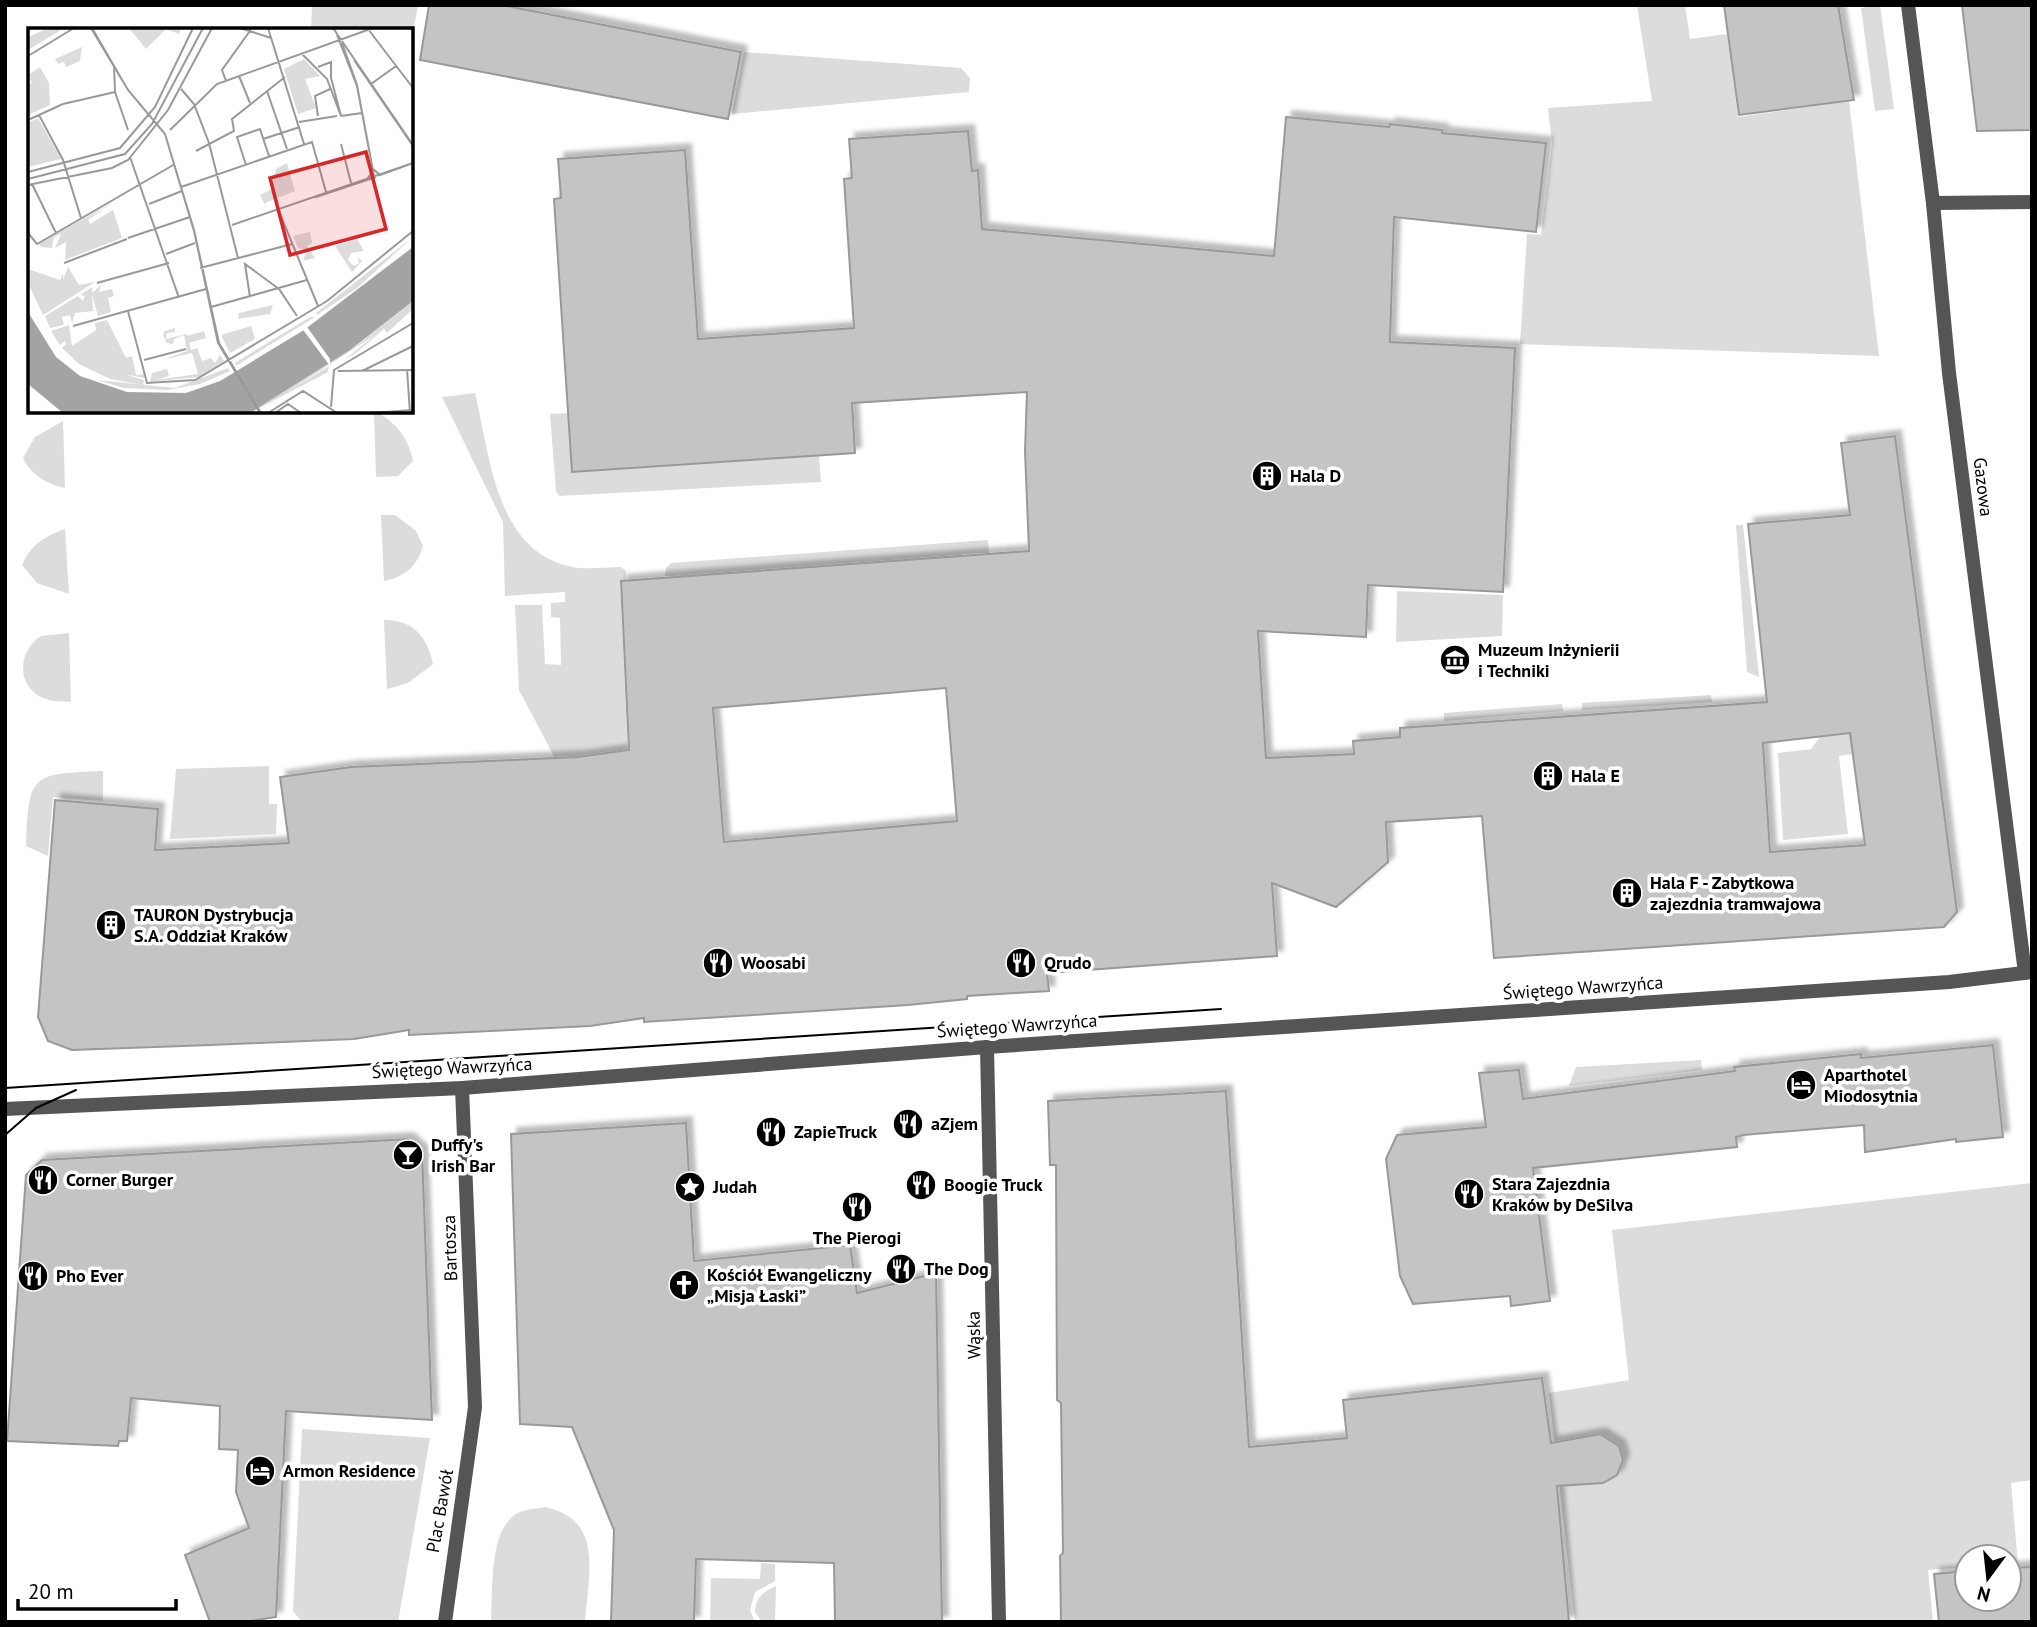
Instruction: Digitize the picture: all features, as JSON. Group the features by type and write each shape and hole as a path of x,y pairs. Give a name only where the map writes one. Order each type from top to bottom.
{"street":[{"name":"Gazowa","path":"1908,5 1933,203 1949,373 2028,973"},
{"path":"1933,203 2032,202"},
{"name":"Świętego Wawrzyńca","path":"5,1109 462,1088 987,1047 1935,983 2028,973"},
{"name":"Wąska","path":"987,1047 999,1622"},
{"name":"Bartosza","path":"462,1088 475,1407"},
{"name":"Plac Bawół","path":"445,1622 475,1407"}],"shaded area":[{"path":"312,5 418,5 414,27 311,28"},
{"path":"1637,5 1685,5 1690,39 1727,34 1738,117 1849,101 1879,356 1520,344 1527,234 1541,235 1552,144 1548,108 1652,101"},
{"path":"1880,5 1894,109 1875,111 1861,8"},
{"path":"744,52 961,68 970,78 969,92 732,114"},
{"path":"475,393 500,497 511,521 526,542 546,558 572,567 621,567 626,571 626,580 620,581 628,756 596,757 589,754 589,758 556,760 519,690 515,605 542,605 545,664 561,665 560,618 551,617 551,603 565,602 565,592 505,596 503,522 442,397"},
{"path":"374,413 389,420 400,431 413,461 398,476 376,477"},
{"path":"568,413 572,472 819,456 821,482 559,496 556,491 550,414"},
{"path":"63,421 65,488 40,478 23,458 35,437"},
{"path":"381,515 395,515 416,531 423,546 409,570 384,581"},
{"path":"1736,525 1743,525 1759,677 1747,672"},
{"path":"65,529 69,594 37,583 22,565 39,542"},
{"path":"988,540 989,553 963,554 963,558 938,560 938,557 931,557 931,560 904,563 903,560 840,567 839,564 833,565 833,569 802,570 801,567 794,567 794,571 770,573 770,569 762,569 762,573 737,575 736,572 730,572 730,576 665,576 666,568 671,563"},
{"path":"1397,591 1503,595 1502,636 1396,642"},
{"path":"384,620 403,623 418,632 427,646 433,664 408,683 387,689"},
{"path":"69,633 71,702 38,696 26,681 23,671 27,652 41,636"},
{"path":"1711,695 1712,702 1582,710 1582,703"},
{"path":"1562,704 1563,711 1444,721 1444,713"},
{"path":"1848,709 1853,754 1839,756 1848,834 1783,840 1778,753 1811,749 1830,723"},
{"path":"269,766 269,804 277,804 276,834 170,839 176,769"},
{"path":"103,771 103,801 53,797 48,856 26,846 29,804 39,782 61,774"},
{"path":"1701,1060 1702,1070 1569,1086 1576,1067"},
{"path":"2032,1183 2032,1480 2011,1483 2016,1543 1953,1543 1953,1568 1928,1570 1933,1622 1575,1622 1549,1393 1629,1380 1612,1230"},
{"path":"302,1429 430,1438 398,1622 302,1622 293,1611"},
{"path":"545,1507 564,1514 577,1524 585,1537 589,1568 585,1622 491,1622 494,1562 501,1532 508,1521 518,1513"},
{"path":"761,1563 775,1564 775,1581 755,1592 750,1610 755,1622 710,1622 711,1578 760,1579"},
{"path":"776,1586 775,1622 762,1622 755,1612 757,1602 764,1593"}],"building":[{"path":"429,5 502,5 741,52 728,119 420,60"},
{"path":"1724,5 1838,5 1854,100 1739,115"},
{"path":"1962,5 2032,5 2032,130 1977,131"},
{"path":"1286,117 1389,127 1390,124 1442,130 1442,133 1546,143 1536,232 1394,217 1390,342 1515,348 1503,592 1368,585 1366,637 1258,631 1266,758 1354,754 1353,741 1400,737 1400,728 1767,702 1748,524 1850,515 1841,443 1895,436 1957,912 1944,927 1494,958 1482,816 1386,822 1388,862 1336,907 1272,883 1277,956 1047,973 1049,991 967,996 967,999 908,1005 644,1022 644,1018 590,1026 409,1035 409,1030 354,1039 211,1045 72,1050 48,1041 38,1017 55,800 158,809 155,850 289,843 280,777 351,767 578,757 629,750 621,581 1029,551 1025,451 1027,392 852,403 855,453 572,472 554,199 561,198 558,159 685,150 698,339 854,328 844,179 852,178 849,139 968,131 972,171 978,170 982,229 1274,256","holes":["946,688 957,821 724,842 713,708","1850,733 1865,845 1770,852 1763,743"]},
{"path":"1993,1045 2003,1137 1956,1142 1956,1139 1865,1152 1864,1125 1743,1135 1736,1137 1737,1147 1533,1168 1550,1301 1511,1306 1510,1296 1413,1304 1400,1276 1386,1159 1397,1135 1486,1127 1479,1073 1519,1070 1523,1099 1735,1071 1734,1067 1861,1054 1861,1058"},
{"path":"1226,1091 1249,1447 1347,1438 1343,1400 1542,1378 1551,1443 1600,1434 1619,1446 1623,1460 1617,1475 1603,1483 1557,1486 1569,1622 1061,1622 1060,1556 1063,1553 1061,1403 1057,1400 1056,1165 1050,1165 1048,1101"},
{"path":"686,1123 694,1261 850,1245 857,1293 936,1273 942,1622 835,1622 834,1563 696,1559 694,1622 611,1622 614,1530 572,1427 520,1424 511,1134"},
{"path":"408,1139 422,1152 432,1420 286,1411 276,1617 245,1622 210,1622 185,1555 249,1528 236,1492 238,1450 219,1449 220,1406 131,1398 127,1441 119,1441 118,1446 7,1441 26,1175 42,1160"},
{"path":"2023,1567 2032,1567 2032,1622 1939,1622 1934,1574 1953,1572 1953,1613 2023,1613"}],"tram line":[{"path":"5,1088 1221,1009"},
{"path":"5,1135 36,1108 76,1090"}],"place":[{"name":"Hala D","path":"1267,476"},
{"name":"Muzeum Inżynierii i Techniki","path":"1455,660"},
{"name":"Hala E","path":"1548,776"},
{"name":"Hala F - Zabytkowa zajezdnia tramwajowa","path":"1627,893"},
{"name":"TAURON Dystrybucja S.A. Oddział Kraków","path":"111,925"},
{"name":"Woosabi","path":"718,963"},
{"name":"Qrudo","path":"1021,963"},
{"name":"Aparthotel Miodosytnia","path":"1801,1085"},
{"name":"aZjem","path":"908,1124"},
{"name":"ZapieTruck","path":"771,1132"},
{"name":"Duffy's Irish Bar","path":"408,1155"},
{"name":"Corner Burger","path":"43,1180"},
{"name":"Boogie Truck","path":"921,1185"},
{"name":"Judah","path":"690,1187"},
{"name":"Stara Zajezdnia Kraków by DeSilva","path":"1469,1194"},
{"name":"The Pierogi","path":"857,1207"},
{"name":"The Dog","path":"901,1269"},
{"name":"Pho Ever","path":"33,1276"},
{"name":"Kościół Ewangeliczny „Misja Łaski”","path":"684,1285"},
{"name":"Armon Residence","path":"260,1471"}]}
